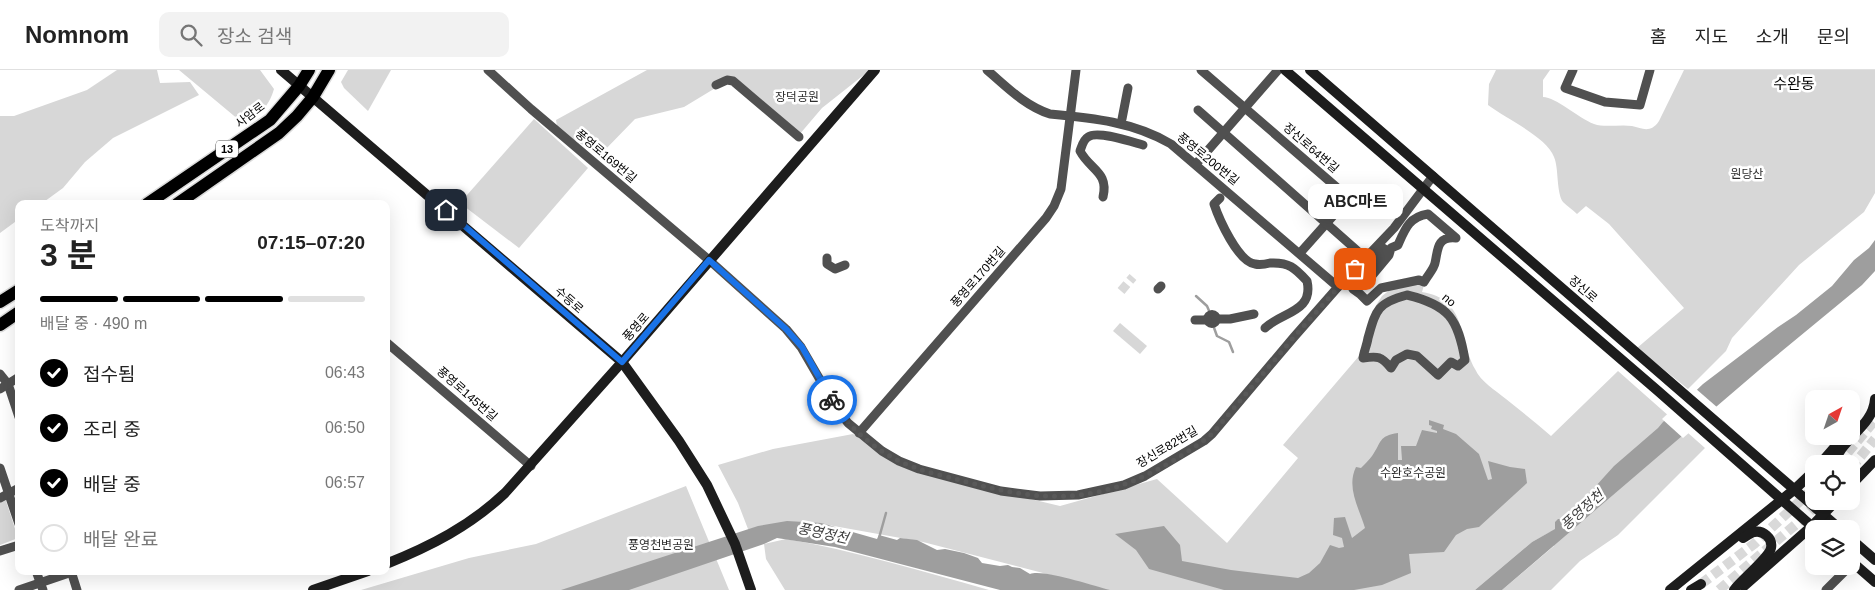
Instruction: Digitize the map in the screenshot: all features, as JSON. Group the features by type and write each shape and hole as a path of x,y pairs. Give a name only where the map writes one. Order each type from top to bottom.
{"main road":[{"name":"수등로","path":"280,70 314,97 622,362 679,441 716,504 735,544 751,590"},
{"name":"사암로","path":"153,200 270,120 299,86 309,70"},
{"name":"13","path":"183,200 279,133 314,97 329,70"},
{"name":"풍영로","path":"390,562 429,546 475,519 531,466 874,70"},
{"path":"1285,70 1806,520"},
{"name":"장신로","path":"1310,70 1830,520"},
{"path":"0,302 15,293"},
{"path":"0,325 15,315"},
{"path":"1860,417 1875,399"},
{"path":"1837,455 1863,426 1874,410 1875,399"},
{"path":"1828,455 1836,445"},
{"path":"1860,475 1875,460"},
{"path":"1860,476 1863,472"},
{"path":"1670,590 1712,558 1805,480"},
{"path":"1819,520 1827,510"},
{"path":"1712,558 1750,534 1759,532 1768,536 1771,545 1769,554 1734,590"},
{"path":"1739,590 1805,535"},
{"path":"1860,547 1875,560"},
{"path":"1860,573 1875,582"},
{"path":"313,590 356,575"},
{"path":"1691,590 1701,584"}],"street":[{"name":"풍영로169번길","path":"488,70 531,109 709,260"},
{"name":"풍영로200번길","path":"987,70 1022,100 1050,114 1124,124 1138,128 1171,144 1338,287"},
{"name":"풍영로170번길","path":"859,433 1011,259 1054,206 1061,189 1076,70"},
{"path":"1201,70 1245,108"},
{"path":"1196,164 1278,70"},
{"path":"1573,70 1565,88 1605,102 1640,105 1650,70"},
{"path":"716,85 727,80 733,81 799,138"},
{"path":"1122,119 1128,88"},
{"name":"장신로64번길","path":"1245,108 1350,198 1300,253"},
{"path":"1198,110 1361,254"},
{"path":"1102,197 1105,188 1104,179 1080,151 1087,137 1096,134 1143,145"},
{"name":"장신로82번길","path":"859,433 882,451 919,469 1001,491 1027,495 1058,496 1098,492 1124,485 1150,473 1199,444 1212,434 1338,287 1394,228 1416,201 1422,188 1433,176"},
{"path":"1220,198 1214,204 1217,214 1239,253 1246,260 1254,264 1289,264 1307,281 1307,295 1304,304 1295,311 1274,320 1266,328"},
{"path":"1428,214 1456,238 1443,241 1436,250 1436,262 1424,282 1419,280 1381,288 1367,301 1352,289 1362,273 1383,248 1386,250 1365,276 1369,280 1389,255 1392,248 1398,245 1406,228 1417,216 1428,214"},
{"path":"827,258 827,264 831,267 840,268 845,265"},
{"path":"709,260 786,329 802,347 837,409 859,433"},
{"name":"no","path":"1408,295 1430,300 1443,309 1455,323 1462,339 1465,360 1458,366 1451,362 1438,375 1417,356 1407,354 1396,360 1391,368 1384,359 1377,356 1363,358 1372,320 1378,308 1393,299 1408,295"},
{"path":"1195,320 1230,319 1254,314"},
{"name":"풍영로145번길","path":"390,345 531,466"},
{"path":"0,374 15,409"},
{"path":"4,386 15,379"},
{"path":"0,468 15,512"},
{"path":"0,498 15,489"},
{"path":"0,552 15,546"},
{"path":"19,590 41,586 65,575"},
{"path":"72,575 78,590"},
{"path":"1826,590 1839,575"}],"green space":[{"path":"117,70 157,70 160,83 190,82 199,95 113,138 85,162 63,188 46,200 15,200 15,222 0,233 0,116 14,116 87,90"},
{"path":"179,70 260,70 274,89 266,106 245,125"},
{"path":"348,70 391,70 368,111 344,88 341,82"},
{"name":"장덕공원","path":"647,70 870,70 822,108 799,135 727,81 684,107 635,119 601,154 558,132 556,120"},
{"name":"원당산","path":"1496,70 1550,70 1543,80 1543,97 1554,100 1594,124 1650,129 1659,121 1684,70 1875,70 1875,193 1864,212 1799,265 1732,338 1726,351 1688,389 1637,348 1684,308 1609,224 1586,206 1577,214 1563,202 1559,192 1556,162 1550,150 1535,135 1488,105 1489,84"},
{"path":"534,119 588,168 519,248 460,203"},
{"name":"수완호수공원","path":"1425,282 1422,292 1436,296 1447,303 1454,311 1470,357 1481,378 1551,436 1618,371 1705,448 1618,535 1580,561 1551,590 1502,590 1554,546 1550,532 1532,542 1475,590 1103,590 923,542 828,525 748,529 738,503 718,465 773,449 853,434 913,471 1060,506 1157,479 1227,543 1298,458 1283,445 1365,349 1375,307 1382,296 1391,289"},
{"path":"1120,323 1147,346 1140,354 1113,331"},
{"name":"풍영천변공원","path":"686,486 729,590 361,590 469,558 536,544"},
{"path":"5,498 15,529 15,539 0,545 0,502"},
{"path":"786,539 863,555 989,590 785,590 766,559 764,544"}],"water":[{"name":"풍영정천","path":"1875,240 1875,271 1862,285 1765,365 1502,590 1475,590 1532,542 1555,529 1555,522 1558,519 1566,519 1614,466 1658,428 1703,384 1832,286 1854,260 1869,248"},
{"name":"수완호수공원","path":"1429,420 1444,425 1443,429 1456,434 1479,454 1488,480 1492,479 1488,461 1525,469 1527,483 1479,527 1467,529 1456,535 1444,552 1409,554 1411,573 1382,585 1354,590 1224,590 1149,569 1136,550 1115,534 1164,526 1180,545 1182,561 1231,570 1298,578 1309,573 1320,563 1330,545 1339,548 1344,547 1342,538 1333,535 1334,518 1345,517 1352,538 1365,528 1353,490 1352,482 1356,467 1361,468 1367,462 1381,440 1398,433 1398,460 1402,460 1401,446 1416,446 1422,430 1437,433 1437,431 1431,429 1432,426 1429,425"},
{"name":"풍영정천","path":"787,521 821,523 877,539 879,535 897,540 900,538 917,540 937,550 945,549 964,553 978,558 982,563 1000,566 1008,565 1020,568 1030,574 1037,573 1057,576 1110,590 1000,590 835,547 777,538 629,590 561,590 758,526"}],"pier":[{"path":"1695,388 1718,408 1683,438 1662,419"}],"waterway":[{"path":"1196,296 1207,306 1210,313 1218,316"},
{"path":"1217,322 1213,325 1217,336 1229,342 1233,352"},
{"path":"879,538 886,513"}],"tunnel":[{"path":"1121,291 1133,277"},
{"path":"1846,455 1875,420"},
{"path":"1860,457 1875,439"},
{"path":"1701,584 1754,544 1805,496"},
{"path":"1719,590 1811,510"}],"way so far":[{"path":"832,400 848,423 859,433 882,451 899,461 919,469 1001,491 1020,494 1058,496 1098,492 1124,485 1145,476 1172,461 1212,434 1294,337 1355,269"}],"place":[{"name":"ABC마트","path":"1355,269"}],"district":[{"name":"수완동","path":"1794,84"}],"route":[{"path":"446,210 622,362 709,260 786,329 802,347 832,400"}]}
